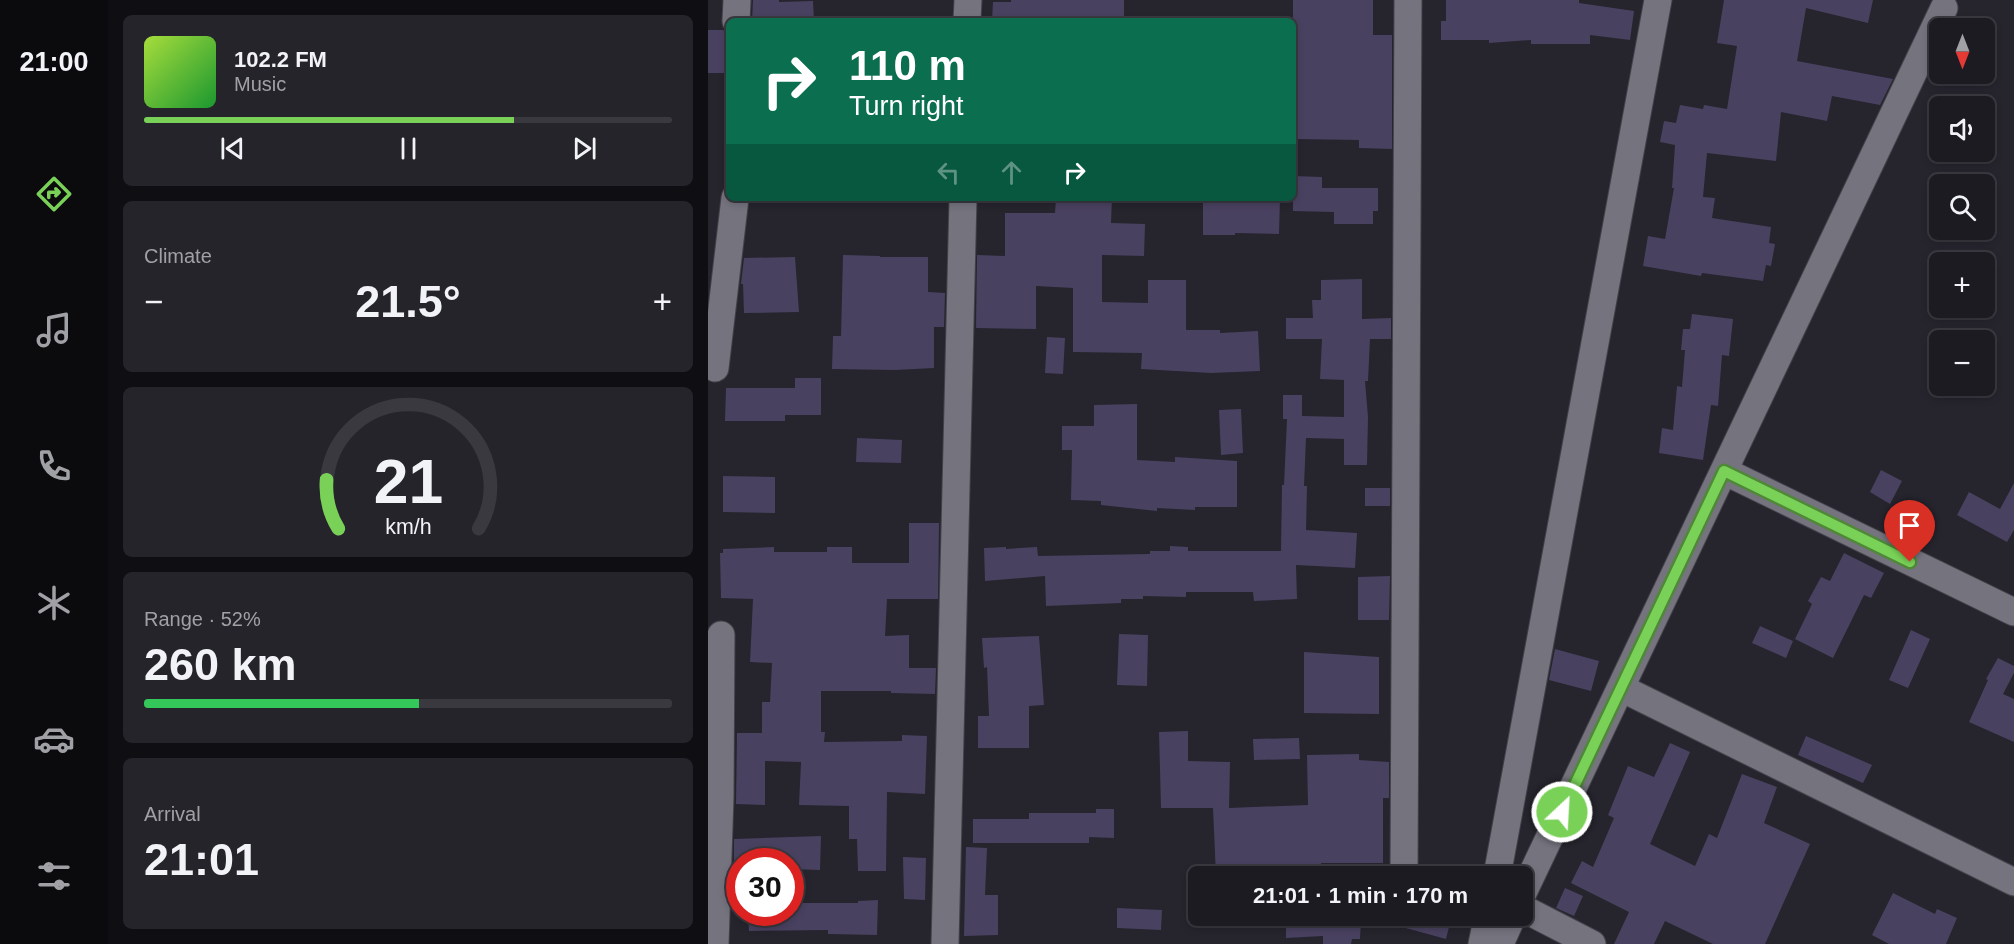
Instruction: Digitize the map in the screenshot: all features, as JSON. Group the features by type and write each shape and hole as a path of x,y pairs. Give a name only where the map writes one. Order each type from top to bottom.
{"street":[{"path":"736,0 736,18"},
{"path":"968,0 968,18"},
{"path":"1404,866 1408,0"},
{"path":"1499,866 1658,0"},
{"path":"1533,872 1944,8"},
{"path":"715,368 735,201"},
{"path":"945,944 963,201"},
{"path":"1724,471 2014,612"},
{"path":"715,944 714,797 721,635"},
{"path":"1621,688 2014,882"},
{"path":"1533,914 1592,944"},
{"path":"1482,944 1486,926"},
{"path":"1500,944 1508,926"}],"building":[{"path":"753,0 813,1 814,18 752,18"},
{"path":"1011,0 1124,0 1124,18 992,18 993,2 1011,2"},
{"path":"1293,0 1373,0 1373,35 1392,35 1392,149 1359,148 1359,140 1296,139 1296,18 1293,18"},
{"path":"1446,0 1579,0 1579,3 1634,11 1630,40 1590,35 1590,44 1531,44 1531,40 1489,43 1489,40 1441,40 1441,21 1446,21"},
{"path":"1724,0 1873,0 1868,23 1806,8 1797,61 1893,79 1880,105 1832,96 1827,121 1781,112 1776,161 1707,153 1703,197 1715,198 1712,218 1771,227 1769,243 1775,244 1771,266 1766,265 1763,281 1702,273 1701,276 1643,266 1648,236 1665,239 1674,188 1672,188 1675,145 1660,142 1664,121 1676,123 1680,105 1703,109 1704,105 1727,109 1737,46 1717,43"},
{"path":"708,30 723,30 726,32 726,73 708,73"},
{"path":"1296,176 1322,177 1322,188 1378,188 1378,211 1373,211 1373,224 1334,224 1334,212 1293,211 1293,201 1296,201"},
{"path":"1056,201 1112,201 1111,223 1145,224 1144,256 1102,255 1102,302 1148,303 1148,280 1186,280 1186,330 1220,330 1220,333 1258,331 1260,371 1211,373 1141,369 1142,353 1073,352 1073,288 1036,286 1036,329 976,328 977,255 1005,256 1005,213 1055,213"},
{"path":"1203,201 1280,201 1279,234 1203,235"},
{"path":"843,255 928,257 928,292 945,293 944,327 934,327 934,368 832,369 833,336 841,336"},
{"path":"795,257 799,312 744,313 743,284 741,284 744,258"},
{"path":"1362,279 1362,319 1391,318 1391,339 1370,339 1368,381 1365,381 1368,417 1367,465 1344,465 1344,439 1306,438 1304,486 1307,486 1306,530 1357,533 1355,568 1296,565 1297,599 1254,601 1253,592 1186,592 1186,597 1143,596 1143,599 1121,599 1121,603 1046,606 1045,576 985,581 984,548 1037,547 1038,556 1150,554 1150,551 1170,551 1170,546 1188,547 1188,551 1281,551 1282,485 1284,485 1287,419 1283,419 1283,395 1302,395 1302,416 1344,417 1344,380 1320,379 1322,339 1286,339 1286,318 1313,318 1312,300 1321,300 1321,280"},
{"path":"1692,314 1733,319 1729,356 1722,355 1718,406 1711,405 1703,460 1659,453 1662,428 1673,430 1677,386 1682,387 1685,350 1681,350 1683,329 1690,329"},
{"path":"1047,337 1065,338 1063,374 1045,373"},
{"path":"795,378 821,378 821,415 785,415 785,421 725,421 726,388 795,388"},
{"path":"1137,404 1137,460 1175,462 1175,457 1237,461 1237,507 1195,507 1195,510 1157,508 1157,511 1101,505 1101,501 1071,500 1072,450 1062,450 1062,426 1094,426 1094,405"},
{"path":"1241,409 1243,453 1221,455 1219,410"},
{"path":"857,438 902,440 901,463 856,462"},
{"path":"1881,470 1902,481 1890,504 1870,492"},
{"path":"723,476 775,477 775,513 723,512"},
{"path":"2014,483 2014,530 2007,542 1957,515 1969,492 2000,509"},
{"path":"1365,488 1390,488 1390,506 1365,506"},
{"path":"909,523 939,523 938,599 887,599 885,636 909,635 909,668 936,668 935,694 891,693 891,691 821,691 821,732 825,732 824,742 902,741 902,735 927,736 925,794 887,792 886,871 858,871 857,839 849,839 849,806 799,805 801,762 765,761 765,805 736,804 737,733 762,733 762,702 770,702 772,663 750,662 753,599 721,598 720,553 723,553 723,549 774,547 774,552 827,552 827,547 852,547 852,563 909,563"},
{"path":"1844,553 1884,573 1871,598 1864,595 1833,658 1795,639 1812,604 1808,601 1821,577 1830,581"},
{"path":"1390,576 1389,620 1358,620 1358,577"},
{"path":"1760,626 1793,641 1786,658 1752,643"},
{"path":"1911,630 1930,639 1908,688 1889,680"},
{"path":"1119,634 1148,635 1147,686 1117,685"},
{"path":"1039,636 1044,705 1029,706 1029,748 978,748 978,716 989,716 987,667 984,668 982,638"},
{"path":"1555,649 1599,661 1591,691 1549,680"},
{"path":"1304,652 1379,657 1379,714 1304,713"},
{"path":"1998,658 2014,666 2014,673 2003,694 2014,699 2014,742 1969,722 1988,680 1986,679"},
{"path":"1188,731 1188,761 1230,762 1229,808 1308,805 1307,755 1359,754 1359,760 1389,762 1389,798 1383,798 1383,863 1321,863 1321,866 1216,866 1213,808 1161,808 1159,732"},
{"path":"1806,736 1872,765 1863,783 1798,755"},
{"path":"1299,738 1300,759 1254,760 1253,739"},
{"path":"1670,743 1690,752 1650,844 1695,866 1709,834 1717,838 1742,774 1777,787 1764,823 1810,844 1765,944 1713,944 1665,921 1654,944 1614,944 1629,912 1571,883 1582,861 1593,867 1614,818 1608,815 1628,766 1654,777"},
{"path":"1096,809 1114,809 1114,838 1089,837 1089,843 973,843 973,819 1029,819 1029,813 1096,813"},
{"path":"821,836 820,870 804,869 804,848 734,848 734,839"},
{"path":"966,847 987,848 985,895 998,895 998,935 964,936"},
{"path":"903,857 926,858 925,900 904,899"},
{"path":"1565,888 1583,896 1574,916 1556,908"},
{"path":"1893,893 1935,914 1937,909 1957,918 1946,944 1889,944 1872,935"},
{"path":"878,900 877,935 828,934 828,930 749,931 749,926 804,926 804,903 858,903 858,901"},
{"path":"1117,908 1162,910 1161,930 1117,928"},
{"path":"1286,926 1361,926 1360,939 1352,939 1351,944 1323,944 1323,936 1286,938"},
{"path":"1398,926 1449,926 1446,939"}],"route":[{"path":"1562,812 1724,471 1910,562"}]}
